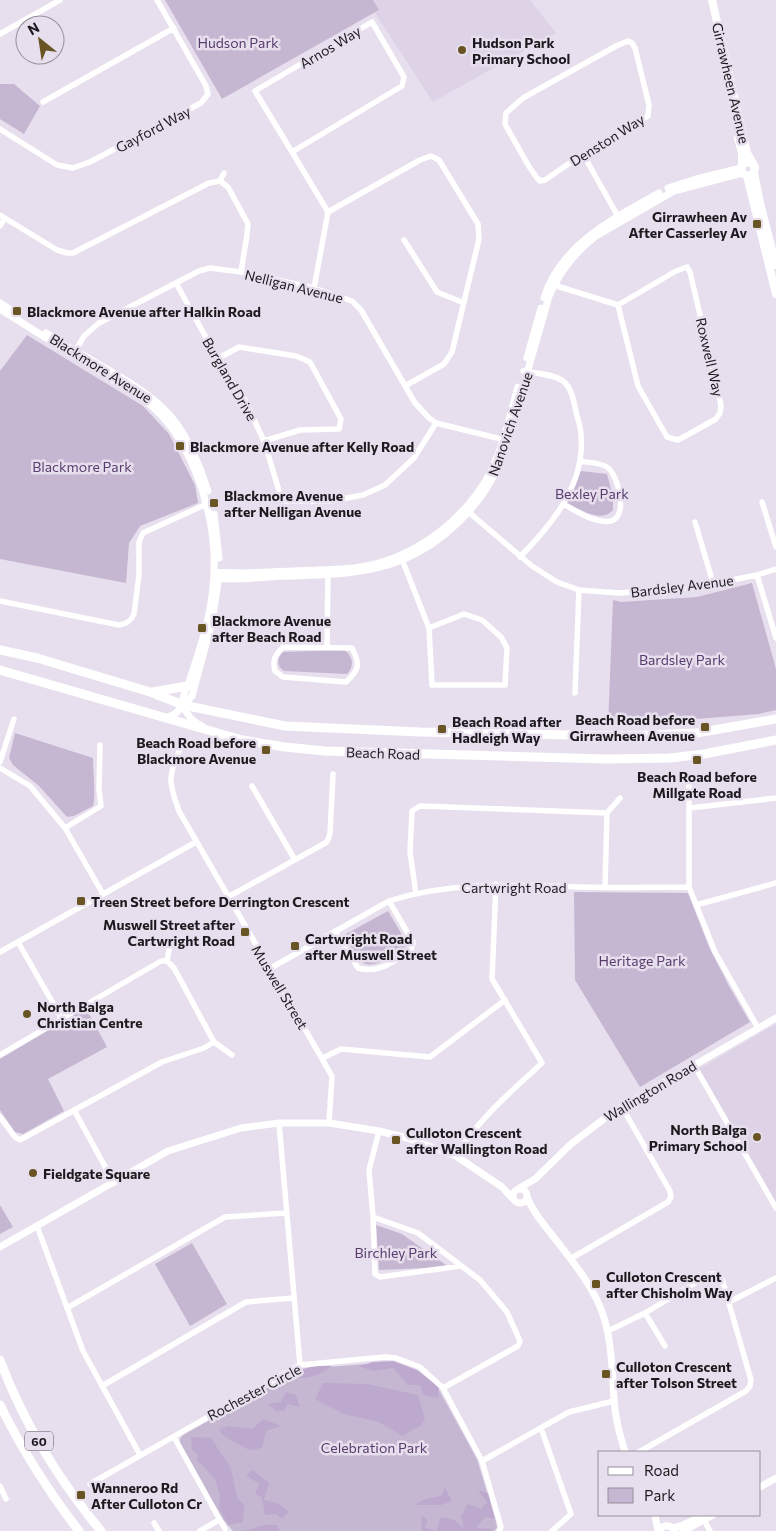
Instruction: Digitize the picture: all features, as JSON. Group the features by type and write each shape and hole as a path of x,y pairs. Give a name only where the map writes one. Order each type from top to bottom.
{"main road":[{"name":"Girrawheen Avenue","path":"706,0 745,171 776,294"},
{"name":"Girrawheen Avenue","path":"712,0 743,138 747,153 754,164"},
{"path":"748,162 754,164 756,169 745,171 748,162"},
{"name":"Girrawheen Avenue","path":"745,171 776,265"},
{"name":"Beach Road","path":"0,650 37,658 184,704 284,726 574,736 661,736 697,733 776,719"},
{"name":"Beach Road","path":"0,670 216,734 266,745 325,751 606,759 670,758 719,752 776,740"},
{"path":"150,692 187,686"},
{"name":"60","path":"0,1360 25,1416 48,1457 76,1499 101,1531"},
{"name":"60","path":"0,1405 32,1466 79,1531"}],"street":[{"path":"0,34 60,0"},
{"name":"Gayford Way","path":"0,129 57,165 73,168 82,166 201,103 208,94 206,86 157,0"},
{"name":"Arnos Way","path":"292,152 402,86 404,77 372,22 255,91 328,212"},
{"path":"43,102 174,28"},
{"name":"Denston Way","path":"628,42 632,43 649,105 648,116 584,154 550,177 540,181 528,165 505,124 506,113 523,98 616,46 628,42"},
{"path":"584,154 619,219"},
{"path":"314,288 328,212 420,160 431,156 439,160 478,224 479,239 452,352 444,364 405,386"},
{"name":"Nanovich Avenue","path":"216,576 363,571 431,545 445,534 466,510 490,481 498,467 553,282 587,243 619,219 674,191 745,171"},
{"path":"220,181 224,173"},
{"path":"0,226 2,216 56,250 73,253 209,184 220,181 228,186 248,224 241,272"},
{"path":"404,240 436,292 464,304"},
{"name":"Roxwell Way","path":"687,267 690,272 721,405 720,413 716,419 678,440 667,437 638,386 618,305 676,271 687,267"},
{"name":"Nelligan Avenue","path":"74,353 84,336 99,323 199,271 210,268 241,272 314,288 352,301 361,310 422,412 436,423 505,440"},
{"path":"553,282 560,287 618,305"},
{"name":"Burgland Drive","path":"176,283 216,359 244,398 264,441 282,501 330,501 364,495 385,484 414,458 436,423"},
{"name":"Blackmore Avenue","path":"0,303 74,353"},
{"name":"Blackmore Avenue","path":"0,309 74,353 112,372 152,399 170,415 192,451 209,503 218,539 216,602 210,634 192,696 175,714 165,718"},
{"path":"216,359 239,346 296,356 310,362 341,419 339,429 300,430 264,441"},
{"path":"520,557 552,522 563,504 575,479 580,461 581,433 572,394 568,385 552,376 525,371"},
{"path":"563,504 600,521 610,521 620,515 620,500 612,472 606,466 580,461"},
{"path":"762,502 776,547"},
{"path":"0,601 119,625 128,622 134,614 139,575 140,537 148,530 209,503"},
{"name":"Bardsley Avenue","path":"466,510 520,557 546,575 580,590 619,593 692,588 757,576 776,569"},
{"path":"695,522 713,583"},
{"path":"401,558 429,628 432,685 505,685 507,648 502,637 482,620 464,614 429,628"},
{"path":"327,647 328,572"},
{"name":"Blackmore Avenue","path":"184,704 183,700 211,605 216,576"},
{"path":"757,576 776,638"},
{"path":"575,693 580,590"},
{"path":"283,647 327,647 352,648 358,660 356,673 346,682 283,677 274,671 272,663 277,653 283,647"},
{"path":"184,704 192,720 216,734"},
{"path":"0,762 14,719"},
{"path":"64,828 101,806 98,789 100,745"},
{"name":"Muswell Street","path":"182,747 171,769 171,789 179,811 332,1076 329,1123"},
{"path":"0,768 30,786 64,828 103,894"},
{"path":"228,897 327,842 330,834 333,774"},
{"path":"689,779 689,887 714,952 758,1028"},
{"path":"252,786 295,860"},
{"path":"605,887 607,813 620,798"},
{"path":"690,808 776,798"},
{"path":"416,894 410,852 412,811 420,806 607,813"},
{"path":"0,952 196,842"},
{"path":"696,905 776,882"},
{"path":"456,1156 464,1142 487,1114 542,1063 492,979 496,884"},
{"name":"Cartwright Road","path":"269,969 389,901 450,887 496,884 689,887"},
{"path":"334,932 358,968 369,971 384,967 411,950 413,942 389,901"},
{"path":"18,942 62,1019"},
{"path":"167,961 169,950"},
{"path":"0,1056 161,961 167,961 174,968 214,1042 232,1055"},
{"path":"323,1058 341,1049 430,1058 504,1000"},
{"name":"Wallington Road","path":"517,1190 535,1179 571,1144 622,1107 776,1018"},
{"path":"0,1117 15,1138 20,1140 162,1062 204,1048 214,1042"},
{"path":"694,1065 776,1208"},
{"path":"570,1259 668,1202 671,1197 670,1191 622,1107"},
{"path":"74,1110 114,1183"},
{"path":"278,1123 300,1365"},
{"path":"0,1247 168,1152 241,1128 278,1123 329,1123 379,1131 407,1138 456,1156 502,1187 516,1203 532,1210"},
{"path":"379,1131 369,1170 373,1217 374,1274 380,1277 461,1266"},
{"name":"Wallington Road","path":"527,1195 535,1179"},
{"path":"502,1187 524,1190 532,1210 570,1259 595,1296 608,1331 613,1370 614,1401 620,1438 625,1451"},
{"path":"513,1199 513,1194 517,1190"},
{"path":"521,1204 526,1201 527,1195"},
{"path":"67,1308 225,1217 286,1213"},
{"path":"373,1217 418,1233 480,1280 507,1312 520,1340 518,1346 443,1388"},
{"path":"37,1226 83,1350 140,1455"},
{"path":"608,1331 645,1313 710,1274 717,1274 722,1279 751,1380 750,1386 746,1391 641,1451"},
{"path":"729,1302 776,1278"},
{"path":"102,1386 246,1302 293,1298"},
{"path":"645,1313 665,1346"},
{"name":"Rochester Circle","path":"90,1484 300,1365 385,1357 396,1358 420,1367 443,1388 482,1461 501,1527 499,1531"},
{"path":"482,1461 570,1412 614,1401"},
{"path":"541,1428 571,1514 552,1531"},
{"path":"174,1437 225,1529"},
{"path":"761,1482 776,1473"},
{"path":"761,1486 776,1478"},
{"path":"0,1486 6,1498"},
{"path":"656,1516 658,1531"},
{"path":"657,1516 672,1528"},
{"path":"658,1531 663,1526 672,1528 704,1517"},
{"path":"683,1531 704,1517"},
{"path":"704,1517 710,1531"},
{"path":"200,1531 219,1520"},
{"path":"154,1523 159,1531"}],"shaded area":[{"name":"Hudson Park Primary School","path":"373,0 530,0 556,33 433,102 375,13 379,10"},
{"name":"North Balga Primary School","path":"776,1024 776,1204 699,1069"},
{"path":"393,1361 417,1370 439,1387 438,1398 423,1395 420,1385 408,1385 393,1368 373,1371 359,1366 373,1362"},
{"path":"315,1366 332,1366 311,1377 287,1377 287,1373"},
{"path":"323,1383 367,1384 418,1395 425,1419 420,1426 402,1436 379,1422 344,1414 315,1399"},
{"path":"286,1392 296,1395 300,1407 287,1404 285,1410 277,1411 267,1404 281,1402"},
{"path":"264,1419 281,1426 266,1431 262,1448 249,1450 225,1437 219,1430 228,1426 252,1429"},
{"path":"191,1437 211,1438 231,1468 237,1497 244,1505 243,1522 228,1525 219,1507 220,1496 215,1479 197,1460 198,1454 192,1450"},
{"path":"253,1470 269,1483 264,1500 277,1503 289,1512 282,1519 276,1514 265,1515 262,1498 255,1494 259,1484 246,1475"},
{"path":"445,1488 452,1501 441,1505 414,1505 425,1499 441,1496"},
{"path":"478,1490 488,1493 495,1519 485,1517 476,1528 493,1529 490,1531 436,1531 441,1517 454,1520 464,1528 461,1516 468,1504 481,1509 487,1502"},
{"path":"421,1515 428,1520 425,1527 436,1531 422,1531"},
{"path":"264,1525 277,1525 280,1531 244,1531"}],"green space":[{"name":"Hudson Park","path":"165,0 373,0 379,10 222,99"},
{"path":"0,84 14,84 40,106 24,134 0,119"},
{"name":"Blackmore Park","path":"27,335 143,406 169,434 195,485 198,503 140,526 129,543 126,583 0,559 0,371"},
{"name":"Bexley Park","path":"581,471 607,474 613,497 613,510 608,514 597,516 567,503"},
{"name":"Bardsley Park","path":"752,583 776,669 776,710 759,714 608,726 613,600 621,602 697,597"},
{"path":"344,650 352,661 350,671 347,674 284,671 279,664 279,659 283,652"},
{"path":"15,733 93,758 93,806 74,816 67,817 39,786 13,765 9,758"},
{"name":"Heritage Park","path":"574,892 688,893 709,947 750,1022 640,1087 575,980"},
{"path":"388,911 408,945 383,961 370,965 363,963 358,959 344,935"},
{"path":"86,1008 107,1047 48,1079 64,1111 23,1134 15,1132 0,1110 0,1059"},
{"path":"0,1205 13,1227 0,1234"},
{"name":"Birchley Park","path":"376,1225 402,1234 449,1267 379,1270"},
{"path":"192,1243 227,1304 190,1326 155,1264"},
{"name":"Celebration Park","path":"393,1362 438,1388 477,1459 497,1528 494,1531 233,1531 222,1518 180,1444 180,1439 183,1435 301,1369"}],"place":[{"name":"Hudson Park Primary School","path":"462,50"},
{"name":"Girrawheen Av After Casserley Av","path":"757,224"},
{"name":"Blackmore Avenue after Halkin Road","path":"17,311"},
{"name":"Blackmore Avenue after Kelly Road","path":"180,446"},
{"name":"Blackmore Avenue after Nelligan Avenue","path":"214,503"},
{"name":"Blackmore Avenue after Beach Road","path":"202,628"},
{"name":"Beach Road before Girrawheen Avenue","path":"705,727"},
{"name":"Beach Road after Hadleigh Way","path":"442,729"},
{"name":"Beach Road before Blackmore Avenue","path":"266,750"},
{"name":"Beach Road before Millgate Road","path":"697,760"},
{"name":"Treen Street before Derrington Crescent","path":"81,901"},
{"name":"Muswell Street after Cartwright Road","path":"245,932"},
{"name":"Cartwright Road after Muswell Street","path":"295,946"},
{"name":"North Balga Christian Centre","path":"27,1014"},
{"name":"North Balga Primary School","path":"757,1137"},
{"name":"Culloton Crescent after Wallington Road","path":"396,1140"},
{"name":"Fieldgate Square","path":"33,1173"},
{"name":"Culloton Crescent after Chisholm Way","path":"596,1284"},
{"name":"Culloton Crescent after Tolson Street","path":"606,1374"},
{"name":"Wanneroo Rd After Culloton Cr","path":"81,1495"}]}
